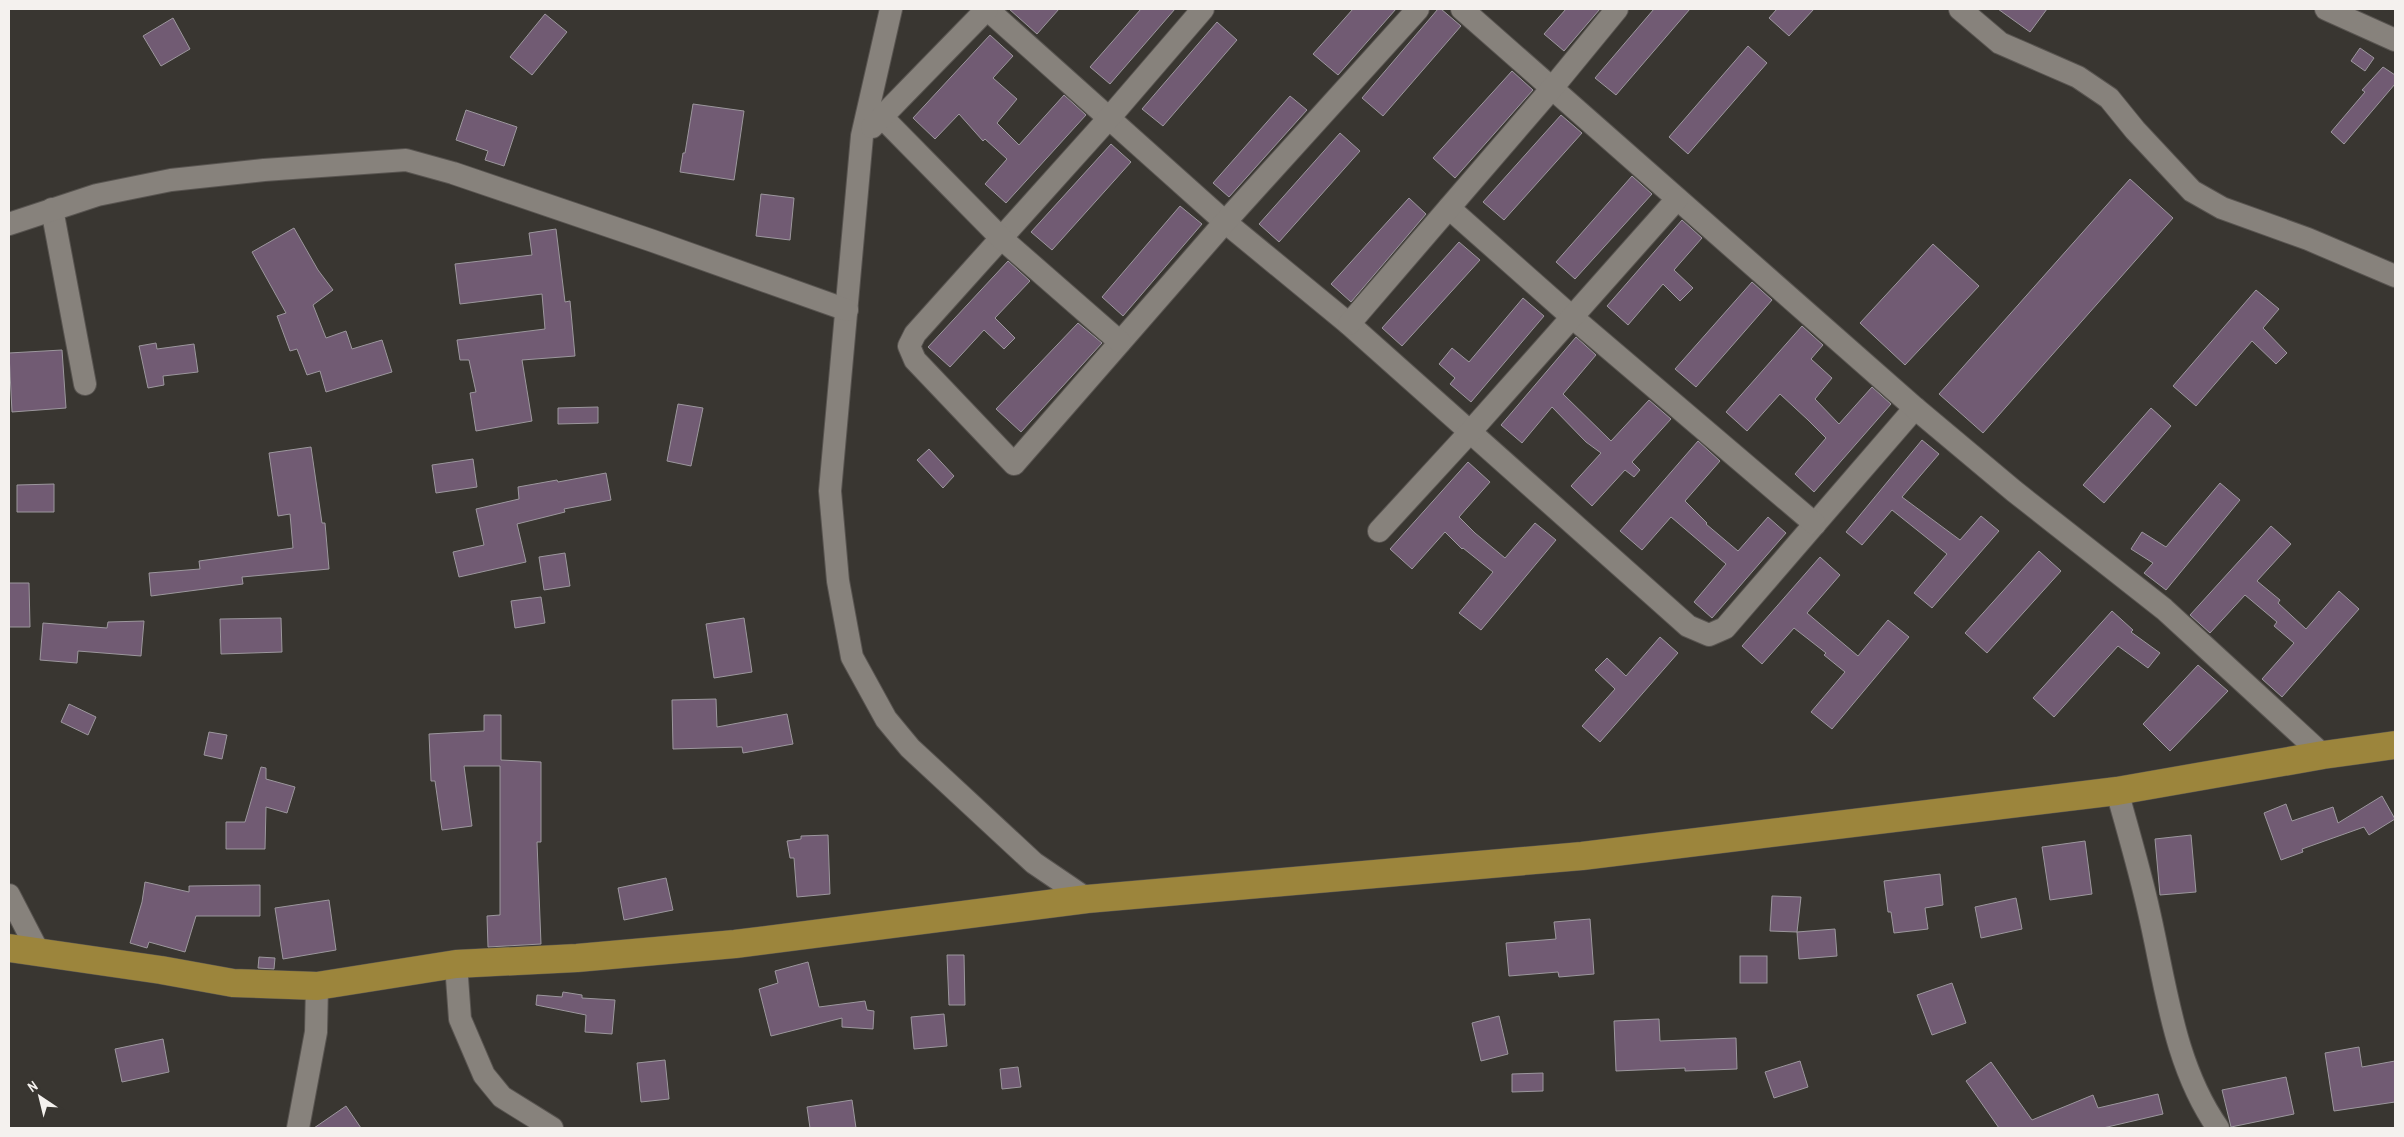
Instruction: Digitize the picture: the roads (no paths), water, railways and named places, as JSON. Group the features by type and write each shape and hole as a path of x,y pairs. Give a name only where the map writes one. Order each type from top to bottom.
{"main road":[{"path":"9,948 232,983 317,986 456,964 577,958 735,944 1087,899 1582,856 2117,791 2323,755 2395,745"}],"street":[{"path":"891,9 862,136 830,492 838,581 852,657 886,719 910,748 1034,863 1087,899"},
{"path":"862,136 987,9 1110,117 1225,222 1349,324 1688,626 1708,635 1725,628 1915,408"},
{"path":"1203,9 1110,117 915,334 909,346 915,360 1014,464 1225,222 1418,9"},
{"path":"1462,9 1553,87 1677,199 1915,408 2014,491 2164,609 2323,755"},
{"path":"1349,324 1553,87 1617,9"},
{"path":"1960,9 2000,43 2078,78 2110,98 2136,130 2192,191 2222,208 2308,240 2395,276"},
{"path":"2326,9 2395,40"},
{"path":"882,117 1001,238 1120,342"},
{"path":"9,224 97,195 171,180 264,170 406,160 453,173 847,310"},
{"path":"1379,531 1470,432 1677,199"},
{"path":"1449,208 1572,317 1815,524"},
{"path":"52,209 85,384"},
{"path":"2117,791 2149,910 2173,1023 2189,1074 2202,1105 2218,1128"},
{"path":"9,895 39,953"},
{"path":"456,964 460,1019 484,1075 502,1097 552,1128"},
{"path":"298,1128 316,1032 317,986"}]}
